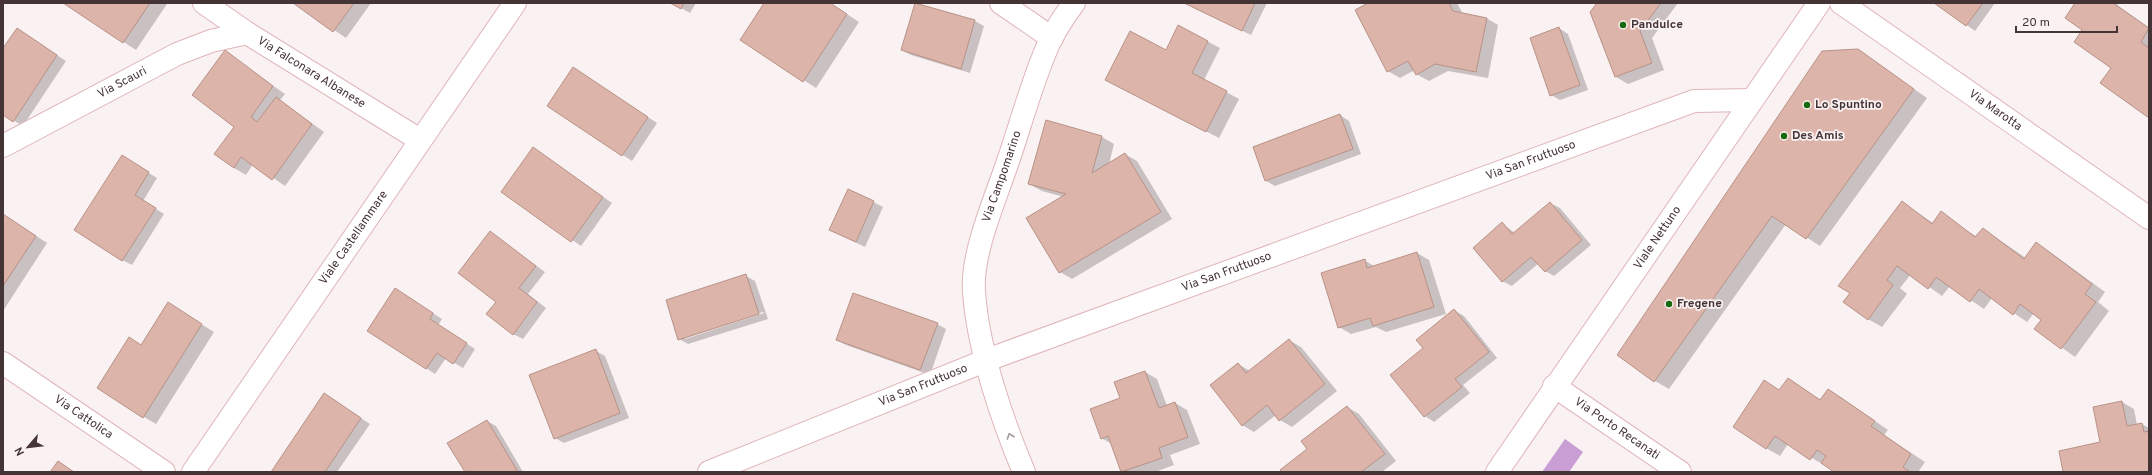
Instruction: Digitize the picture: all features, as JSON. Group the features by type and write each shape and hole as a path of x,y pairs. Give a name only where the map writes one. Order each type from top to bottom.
{"street":[{"name":"Via Falconara Albanese","path":"204,3 247,33 420,140"},
{"name":"Viale Castellammare","path":"193,472 515,3"},
{"path":"1001,3 1052,38"},
{"name":"Via Campomarino","path":"1024,472 1006,424 986,360 975,303 975,272 983,236 1041,62 1052,38 1074,3"},
{"name":"Viale Nettuno","path":"1497,472 1554,386 1819,3"},
{"name":"Via Marotta","path":"1841,3 2149,218"},
{"name":"Via Scauri","path":"3,146 177,54 211,41 247,33"},
{"name":"Via San Fruttuoso","path":"709,472 986,360 1694,102 1752,100"},
{"name":"Via Cattolica","path":"3,363 164,472"},
{"name":"Via Porto Recanati","path":"1554,386 1680,472"}],"shaded area":[{"path":"1565,439 1583,452 1569,472 1542,472"}],"building":[{"path":"63,3 150,3 123,43"},
{"path":"293,3 354,3 333,32"},
{"path":"670,3 684,3 681,9"},
{"path":"764,3 830,3 847,14 803,82 740,40"},
{"path":"915,3 975,20 961,69 901,50"},
{"path":"1184,3 1255,3 1242,31"},
{"path":"1368,3 1449,3 1453,11 1487,18 1476,72 1435,64 1416,75 1408,61 1387,72 1355,10"},
{"path":"1597,3 1661,3 1640,31 1652,63 1615,77 1590,12"},
{"path":"1934,3 1983,3 1966,26"},
{"path":"2075,3 2113,3 2149,28 2141,42 2149,48 2149,118 2100,83 2111,68 2074,42 2082,30 2065,18"},
{"path":"1178,25 1208,41 1192,73 1227,91 1206,132 1105,80 1130,31 1166,50"},
{"path":"1559,27 1580,85 1550,96 1530,38"},
{"path":"17,28 57,55 13,122 3,115 3,48"},
{"path":"1858,49 1914,89 1806,239 1772,216 1654,382 1617,355 1822,51"},
{"path":"225,50 273,86 251,117 257,122 276,97 312,124 272,180 241,157 234,168 214,154 234,127 192,95"},
{"path":"573,67 648,117 622,156 547,106"},
{"path":"1340,114 1353,149 1265,181 1253,147"},
{"path":"1046,120 1102,136 1092,173 1125,153 1161,212 1059,273 1026,218 1066,194 1028,184"},
{"path":"533,147 603,197 571,242 501,192"},
{"path":"122,155 149,172 135,195 156,208 122,261 74,230"},
{"path":"848,189 874,201 856,242 829,230"},
{"path":"1902,201 1932,224 1941,211 1975,237 1983,228 2024,259 2036,242 2092,284 2085,294 2096,302 2061,349 2034,329 2041,320 2020,304 2013,315 1979,289 1970,302 1936,277 1928,289 1897,266 1887,280 1893,285 1868,320 1843,302 1850,293 1838,286"},
{"path":"1550,202 1582,240 1545,272 1531,257 1502,282 1473,248 1502,222 1512,234"},
{"path":"3,214 36,236 3,286"},
{"path":"490,231 536,266 519,288 537,302 513,335 486,314 496,302 458,273"},
{"path":"1417,252 1434,307 1373,326 1370,318 1338,328 1321,273 1365,259 1367,268"},
{"path":"746,274 759,314 678,340 666,300"},
{"path":"395,288 433,313 430,319 467,343 453,364 437,353 426,369 367,331"},
{"path":"853,293 938,323 920,370 836,340"},
{"path":"168,302 202,324 143,418 97,388 129,337 141,345"},
{"path":"1454,309 1489,352 1455,379 1462,387 1424,417 1390,375 1423,348 1416,340"},
{"path":"1289,339 1325,384 1279,421 1267,405 1242,426 1210,385 1238,363 1246,373"},
{"path":"596,349 620,413 554,439 529,375"},
{"path":"1145,371 1159,408 1175,402 1188,437 1159,448 1162,458 1121,472 1108,436 1101,439 1090,409 1120,398 1114,382"},
{"path":"1788,378 1820,400 1828,389 1875,421 1871,426 1911,454 1903,467 1910,472 1834,472 1821,463 1826,456 1817,450 1810,460 1775,436 1766,449 1733,427 1764,380 1779,390"},
{"path":"324,393 361,418 325,472 271,472"},
{"path":"2122,401 2127,426 2142,423 2144,432 2149,431 2149,472 2063,472 2059,451 2100,442 2093,407"},
{"path":"1347,406 1385,454 1361,472 1282,472 1280,470 1307,449 1301,441"},
{"path":"487,420 518,472 465,472 447,443"},
{"path":"58,461 74,472 50,472"}],"place":[{"name":"Pandulce","path":"1623,25"},
{"name":"Lo Spuntino","path":"1807,105"},
{"name":"Des Amis","path":"1784,136"},
{"name":"Fregene","path":"1669,304"}]}
